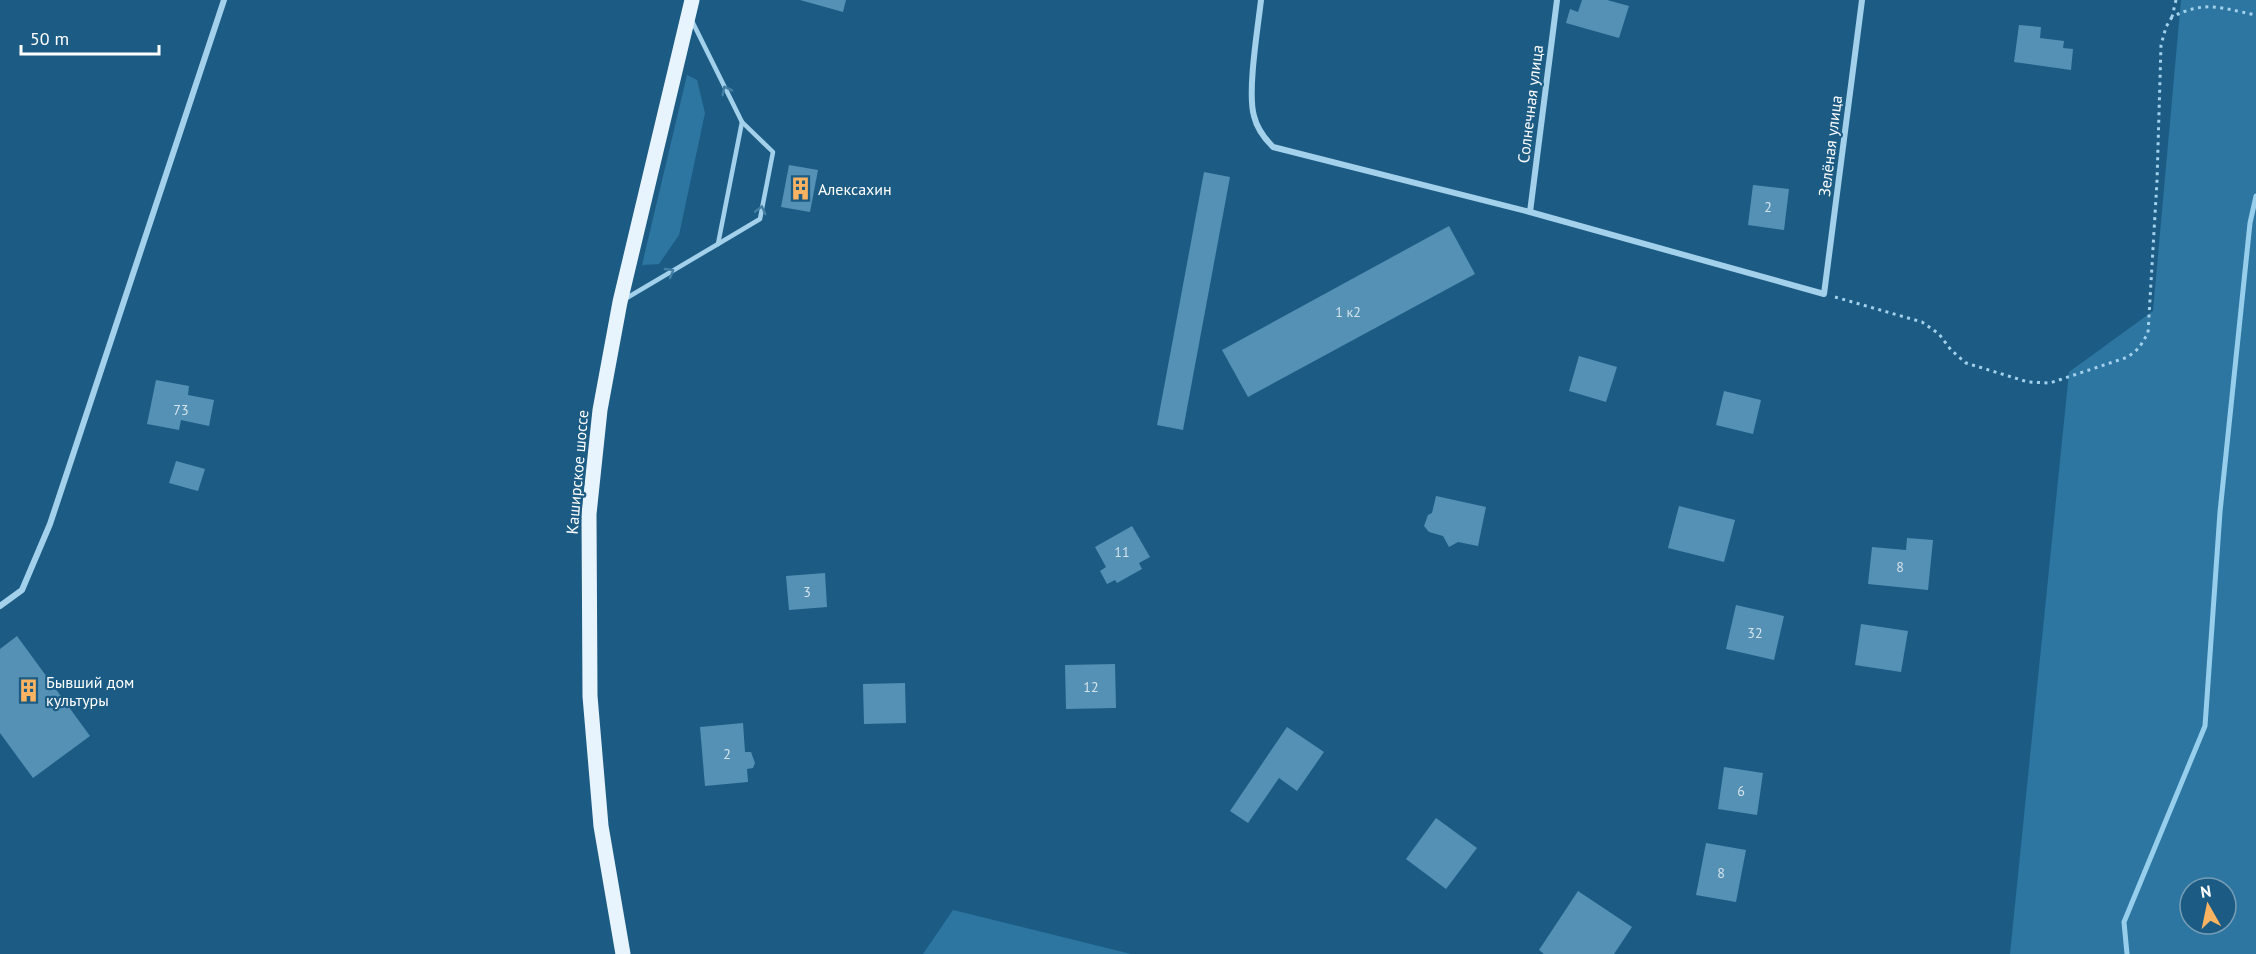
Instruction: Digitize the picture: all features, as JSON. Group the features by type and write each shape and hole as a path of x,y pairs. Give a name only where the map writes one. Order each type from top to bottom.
{"main road":[{"name":"Каширское шоссе","path":"623,954 602,826 590,696 589,514 600,410 620,302 690,7"}],"street":[{"path":"0,606 22,590 50,524 224,0"},
{"path":"1261,0 1252,90 1253,115 1262,135 1273,147 1530,212 1824,294"},
{"name":"Солнечная улица","path":"1530,212 1557,0"},
{"name":"Зелёная улица","path":"1824,294 1862,0"}],"lane":[{"path":"620,302 760,219 773,152 742,122 690,7"},
{"path":"718,244 742,122"}],"path":[{"path":"1824,294 1922,322 1939,334 1951,350 1966,363 2028,382 2050,383 2128,357 2139,348 2148,333 2157,181 2161,45 2176,0"},
{"path":"2172,17 2190,8 2206,5 2256,15"}],"shaded area":[{"path":"2181,0 2256,0 2256,954 2010,954 2069,372 2153,311"},
{"path":"687,75 697,80 705,113 679,235 659,264 642,265"},
{"path":"953,910 1131,954 923,954"}],"building":[{"path":"800,0 846,0 843,12"},
{"path":"1582,0 1607,0 1629,6 1619,38 1566,23 1570,9 1578,12"},
{"path":"2019,25 2041,27 2040,38 2064,41 2063,48 2073,49 2071,70 2014,62"},
{"name":"Алексахин","path":"789,165 818,170 810,212 781,207"},
{"path":"1204,172 1230,177 1183,430 1157,425"},
{"path":"1753,185 1789,189 1784,230 1748,225"},
{"path":"1449,226 1475,274 1248,397 1222,350"},
{"path":"1579,356 1617,367 1606,402 1569,391"},
{"path":"156,380 189,386 188,395 214,400 209,426 181,420 179,430 147,424"},
{"path":"1724,391 1761,400 1753,434 1716,425"},
{"path":"176,461 205,469 198,491 169,483"},
{"path":"1436,496 1486,507 1478,546 1458,542 1449,547 1443,536 1429,532 1424,526 1428,515 1432,513"},
{"path":"1679,506 1735,520 1724,562 1668,548"},
{"path":"1132,526 1150,557 1139,563 1142,569 1117,583 1115,580 1107,584 1100,571 1106,567 1095,547"},
{"path":"1907,538 1933,540 1928,590 1868,584 1872,547 1906,550"},
{"path":"825,573 827,607 789,610 786,576"},
{"path":"1736,605 1784,616 1774,660 1726,649"},
{"path":"1861,624 1908,631 1901,672 1855,665"},
{"name":"Бывший дом культуры","path":"17,636 90,736 33,778 0,733 0,649"},
{"path":"1115,664 1116,708 1066,709 1065,665"},
{"path":"905,683 906,723 864,724 863,684"},
{"path":"743,723 745,752 751,752 755,763 753,768 747,769 748,782 705,786 700,727"},
{"path":"1287,727 1324,752 1297,791 1279,778 1248,823 1230,811"},
{"path":"1724,767 1763,773 1757,815 1718,809"},
{"path":"1436,818 1477,848 1446,889 1406,859"},
{"path":"1706,843 1746,850 1736,902 1696,895"},
{"path":"1578,891 1632,927 1614,954 1544,954 1539,950"}],"waterway":[{"path":"2127,954 2124,922 2205,726 2220,512 2250,223 2256,196"}],"place":[{"name":"Алексахин","path":"800,189"},
{"name":"Бывший дом культуры","path":"28,691"}]}
